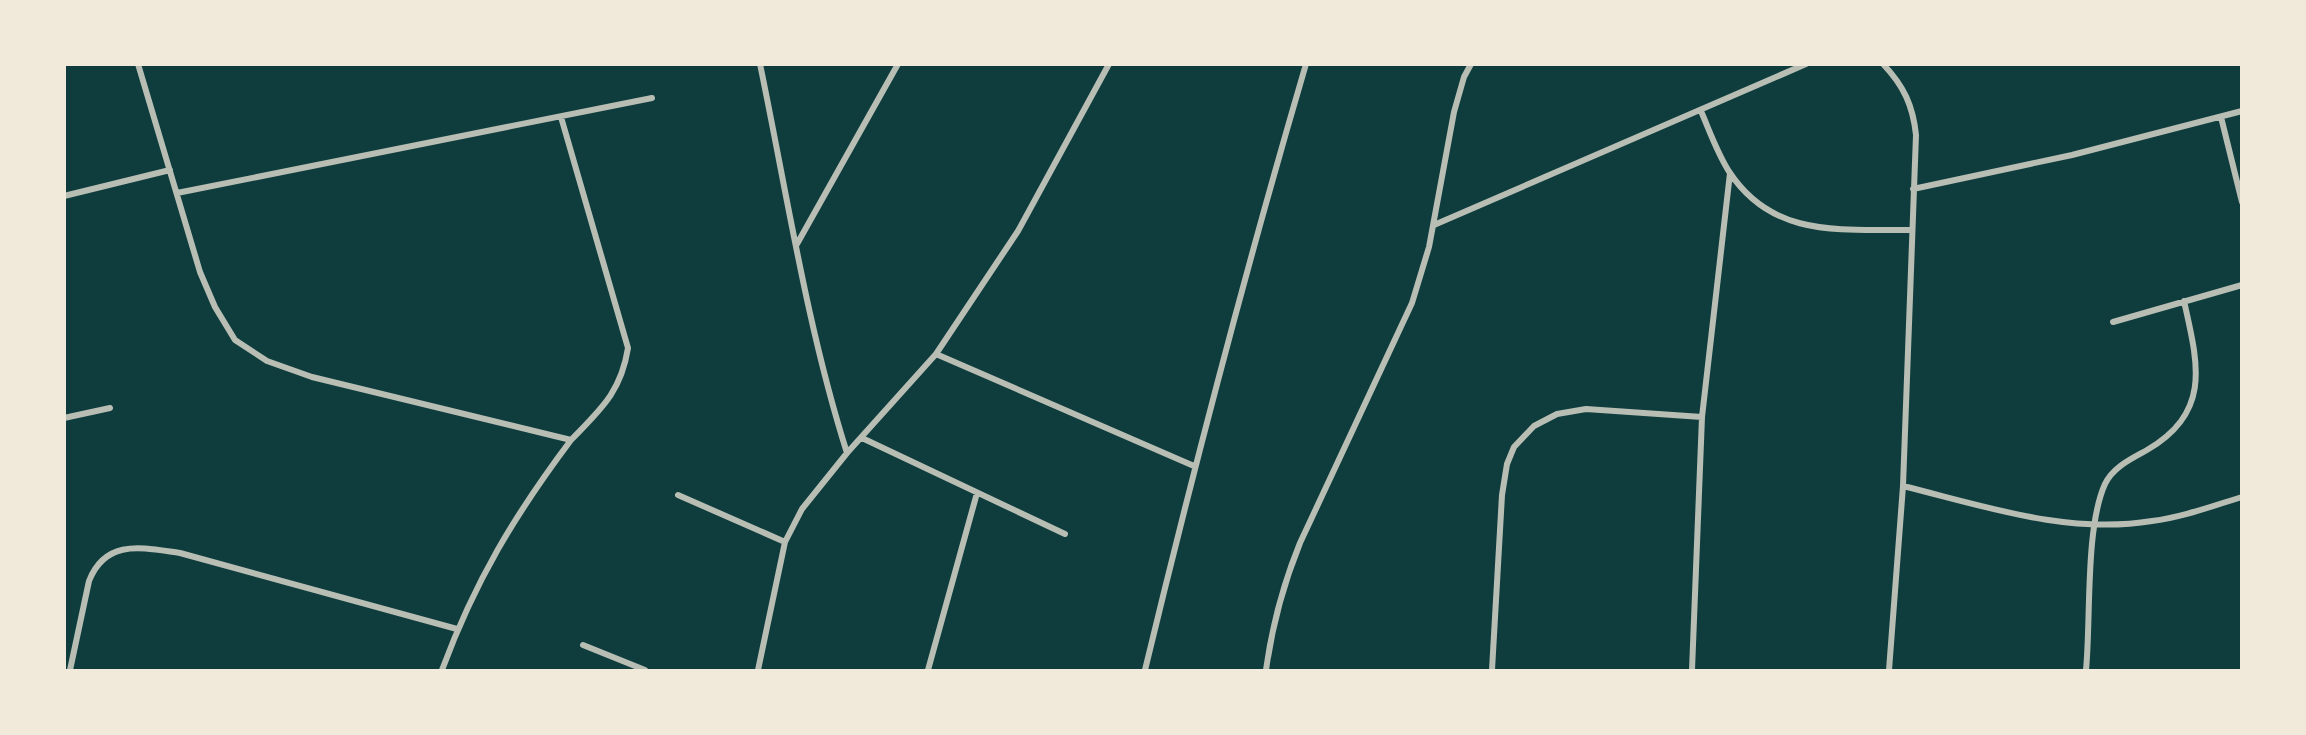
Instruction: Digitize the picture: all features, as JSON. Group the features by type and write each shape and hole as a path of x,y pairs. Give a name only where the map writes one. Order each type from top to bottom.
{"street":[{"path":"138,64 200,272 215,307 235,340 259,356 312,377 571,440"},
{"path":"760,64 826,381 848,453"},
{"path":"797,244 898,64"},
{"path":"758,670 785,543 802,509 848,453 936,354 1018,231 1109,64"},
{"path":"1145,670 1194,466 1246,269 1306,64"},
{"path":"1266,670 1272,628 1284,584 1304,534 1412,303 1434,225 1454,112 1464,77 1471,64"},
{"path":"1434,225 1806,64"},
{"path":"1883,64 1904,89 1913,109 1916,135 1903,486 1889,670"},
{"path":"177,193 652,98"},
{"path":"1701,111 1730,174 1766,211 1787,222 1825,229 1912,230"},
{"path":"1913,189 2072,155 2241,111"},
{"path":"442,670 457,629 496,548 523,505 571,440 612,395 624,374 628,348 561,117"},
{"path":"2221,117 2241,202"},
{"path":"64,196 170,170"},
{"path":"1692,670 1702,417 1730,174"},
{"path":"2113,322 2241,285"},
{"path":"2086,670 2095,525 2100,496 2114,471 2166,437 2191,403 2196,387 2197,366 2184,301"},
{"path":"936,354 1194,466"},
{"path":"64,418 111,408"},
{"path":"1492,670 1502,495 1507,464 1514,447 1542,422 1557,414 1586,409 1702,417"},
{"path":"862,438 1065,534"},
{"path":"1903,486 2029,516 2095,525 2152,521 2241,497"},
{"path":"928,670 977,493"},
{"path":"678,495 785,543"},
{"path":"70,670 89,580 103,558 118,550 135,548 180,553 457,629"},
{"path":"584,645 645,670"}]}
